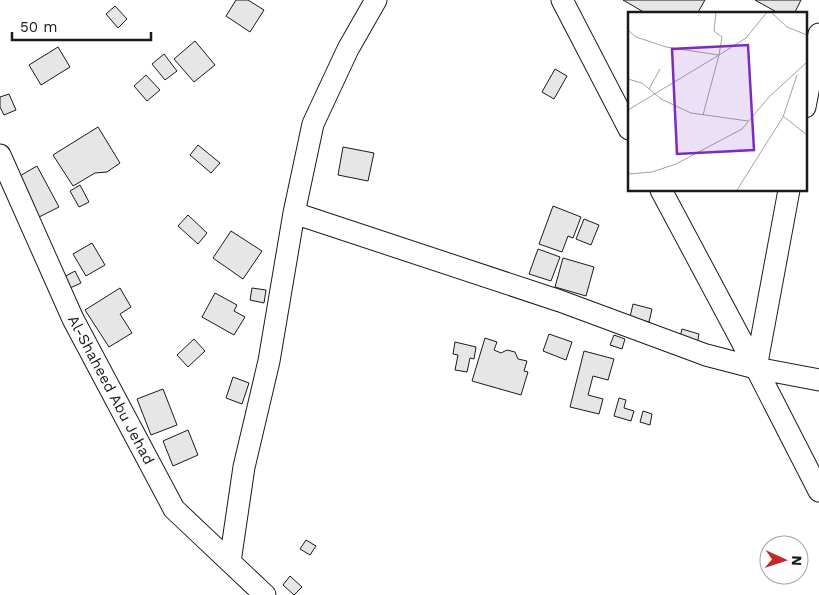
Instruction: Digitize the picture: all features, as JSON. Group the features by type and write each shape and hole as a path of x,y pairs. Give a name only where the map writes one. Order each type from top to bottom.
{"street":[{"path":"230,562 244,467 269,361 294,213 313,124 348,49 376,0"},
{"path":"562,0 628,127"},
{"path":"806,102 819,34"},
{"name":"Al-Shaheed Abu Jehad","path":"0,155 73,319 174,509 264,595"},
{"path":"663,191 819,491"},
{"path":"756,368 789,191"},
{"path":"294,213 560,301 706,355 756,368 819,380"}],"building":[{"path":"236,0 248,0 264,10 250,32 226,16"},
{"path":"623,0 705,0 698,12 644,12"},
{"path":"755,0 801,0 795,12 776,12"},
{"path":"115,6 127,19 118,28 106,14"},
{"path":"195,41 215,65 194,82 174,59"},
{"path":"58,47 70,67 41,85 29,65"},
{"path":"164,54 177,71 165,80 152,64"},
{"path":"555,69 567,76 554,99 542,92"},
{"path":"146,75 160,90 147,101 134,86"},
{"path":"9,94 16,110 4,115 0,107 0,97"},
{"path":"98,127 120,163 107,172 95,173 73,186 53,155"},
{"path":"198,145 220,163 211,173 190,155"},
{"path":"343,147 374,153 368,181 338,175"},
{"path":"37,166 59,207 39,217 18,177"},
{"path":"80,185 89,202 79,207 70,191"},
{"path":"553,206 581,217 573,238 568,236 562,252 539,244"},
{"path":"188,215 207,233 198,244 178,226"},
{"path":"584,219 599,225 591,245 576,239"},
{"path":"231,231 262,251 243,279 213,258"},
{"path":"92,243 105,265 86,276 73,254"},
{"path":"538,249 560,257 551,281 529,274"},
{"path":"563,258 594,267 586,296 555,287"},
{"path":"75,271 81,283 70,288 64,277"},
{"path":"120,288 131,307 120,314 132,333 109,347 85,310"},
{"path":"252,288 266,290 264,303 250,300"},
{"path":"215,293 237,305 234,311 245,317 234,335 202,317"},
{"path":"633,304 652,309 649,322 630,317"},
{"path":"682,329 699,334 697,345 679,341"},
{"path":"549,334 572,342 566,360 543,351"},
{"path":"614,335 625,339 622,349 610,345"},
{"path":"485,338 497,342 494,350 501,353 507,350 515,352 518,359 527,361 524,371 528,372 521,395 472,381"},
{"path":"194,339 205,351 188,367 177,355"},
{"path":"455,342 476,347 474,359 470,358 467,372 455,370 458,355 453,354"},
{"path":"584,351 614,359 608,380 593,376 588,395 603,399 599,414 570,407"},
{"path":"233,377 249,383 242,404 226,398"},
{"path":"163,389 177,425 151,435 137,399"},
{"path":"619,398 626,400 624,408 634,411 631,421 614,416"},
{"path":"643,411 652,414 650,425 640,422"},
{"path":"188,430 198,455 173,466 163,441"},
{"path":"306,540 316,546 310,555 300,549"},
{"path":"290,576 302,587 294,595 283,585"}]}
